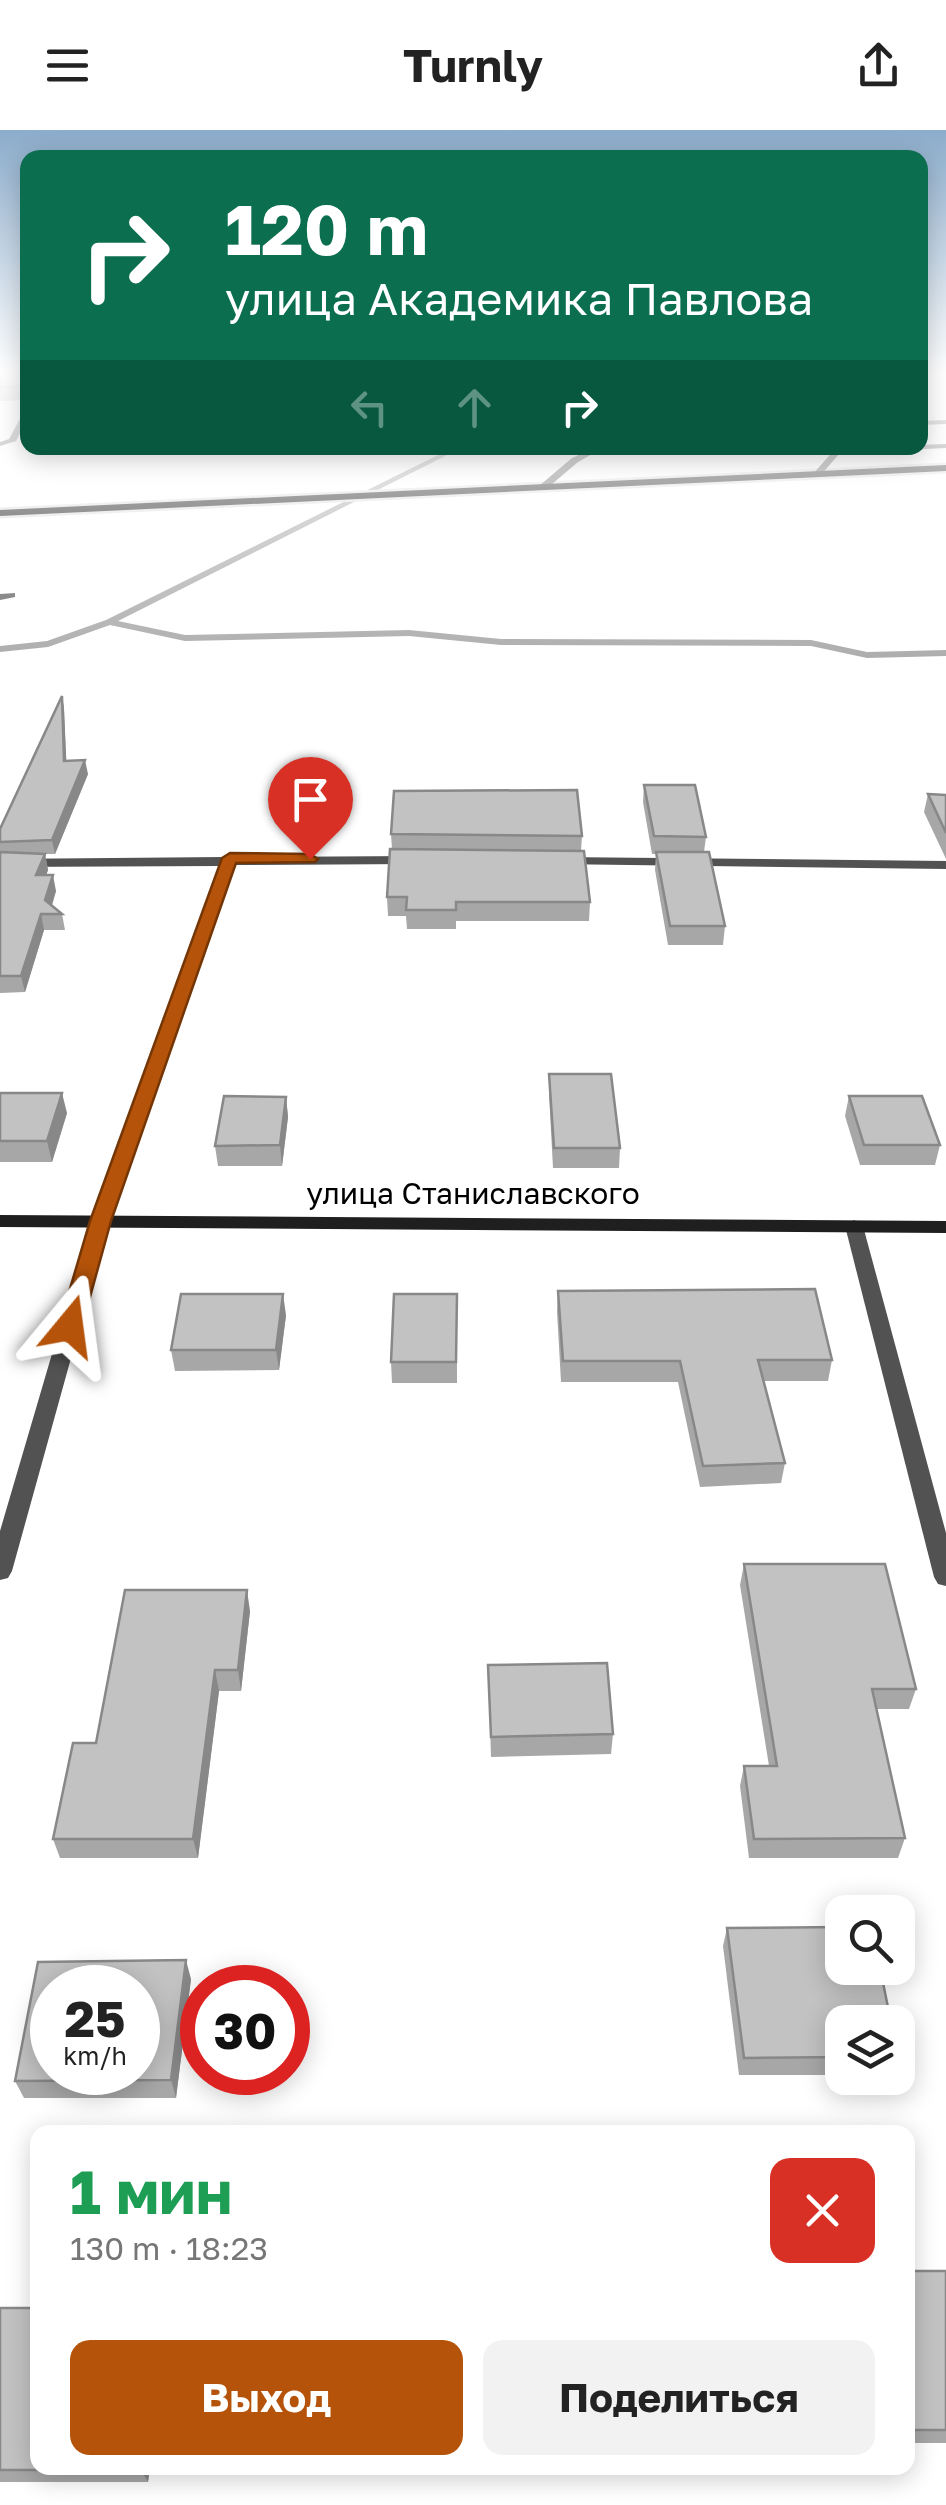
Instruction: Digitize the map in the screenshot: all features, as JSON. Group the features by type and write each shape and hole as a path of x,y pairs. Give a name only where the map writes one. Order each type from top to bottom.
{"main road":[{"path":"0,513 651,483"}],"street":[{"path":"542,488 548,483"},
{"path":"0,863 230,858 429,860"},
{"path":"0,1571 100,1221 230,858"},
{"path":"548,861 946,865"},
{"name":"улица Станиславского","path":"0,1221 946,1227"},
{"path":"854,1226 946,1577"}],"building":[{"path":"62,696 64,761 85,760 52,840 0,842 0,829"},
{"path":"644,785 695,785 706,837 654,836"},
{"path":"577,790 582,836 391,834 394,791"},
{"path":"928,794 946,795 946,833"},
{"path":"390,849 584,851 590,902 456,902 456,910 406,910 407,897 387,897"},
{"path":"0,852 45,854 36,875 53,875 45,900 62,914 41,914 21,976 0,976"},
{"path":"656,852 709,852 725,926 670,926"},
{"path":"549,1074 611,1074 620,1148 554,1148"},
{"path":"0,1093 62,1093 47,1141 0,1141"},
{"path":"224,1096 286,1097 280,1145 215,1146"},
{"path":"849,1096 922,1096 940,1145 864,1145"},
{"path":"815,1289 832,1360 758,1360 785,1463 703,1466 680,1361 563,1361 558,1291"},
{"path":"181,1294 283,1294 276,1350 171,1350"},
{"path":"394,1294 457,1294 456,1362 391,1362"},
{"path":"744,1564 885,1564 916,1689 872,1689 905,1838 754,1839 744,1766 777,1766"},
{"path":"125,1590 247,1590 238,1670 215,1670 193,1839 53,1839 73,1743 96,1743"},
{"path":"607,1663 613,1734 491,1737 488,1665"},
{"path":"825,1927 825,1985 883,1985 888,2005 825,2005 825,2057 744,2058 727,1928"},
{"path":"186,1960 185,1965 180,1965 180,2008 171,2080 160,2080 160,1965 37,1965"},
{"path":"30,2003 30,2081 15,2081"},
{"path":"915,2271 946,2271 946,2430 915,2430"},
{"path":"0,2308 30,2308 30,2470 0,2470"}],"waterway":[{"path":"109,622 387,483"},
{"path":"0,649 48,644 109,622"},
{"path":"109,622 185,638 409,633 501,642 811,643 867,655 946,653"}],"route":[{"path":"70,1326 100,1221 230,858 310,859"}]}
